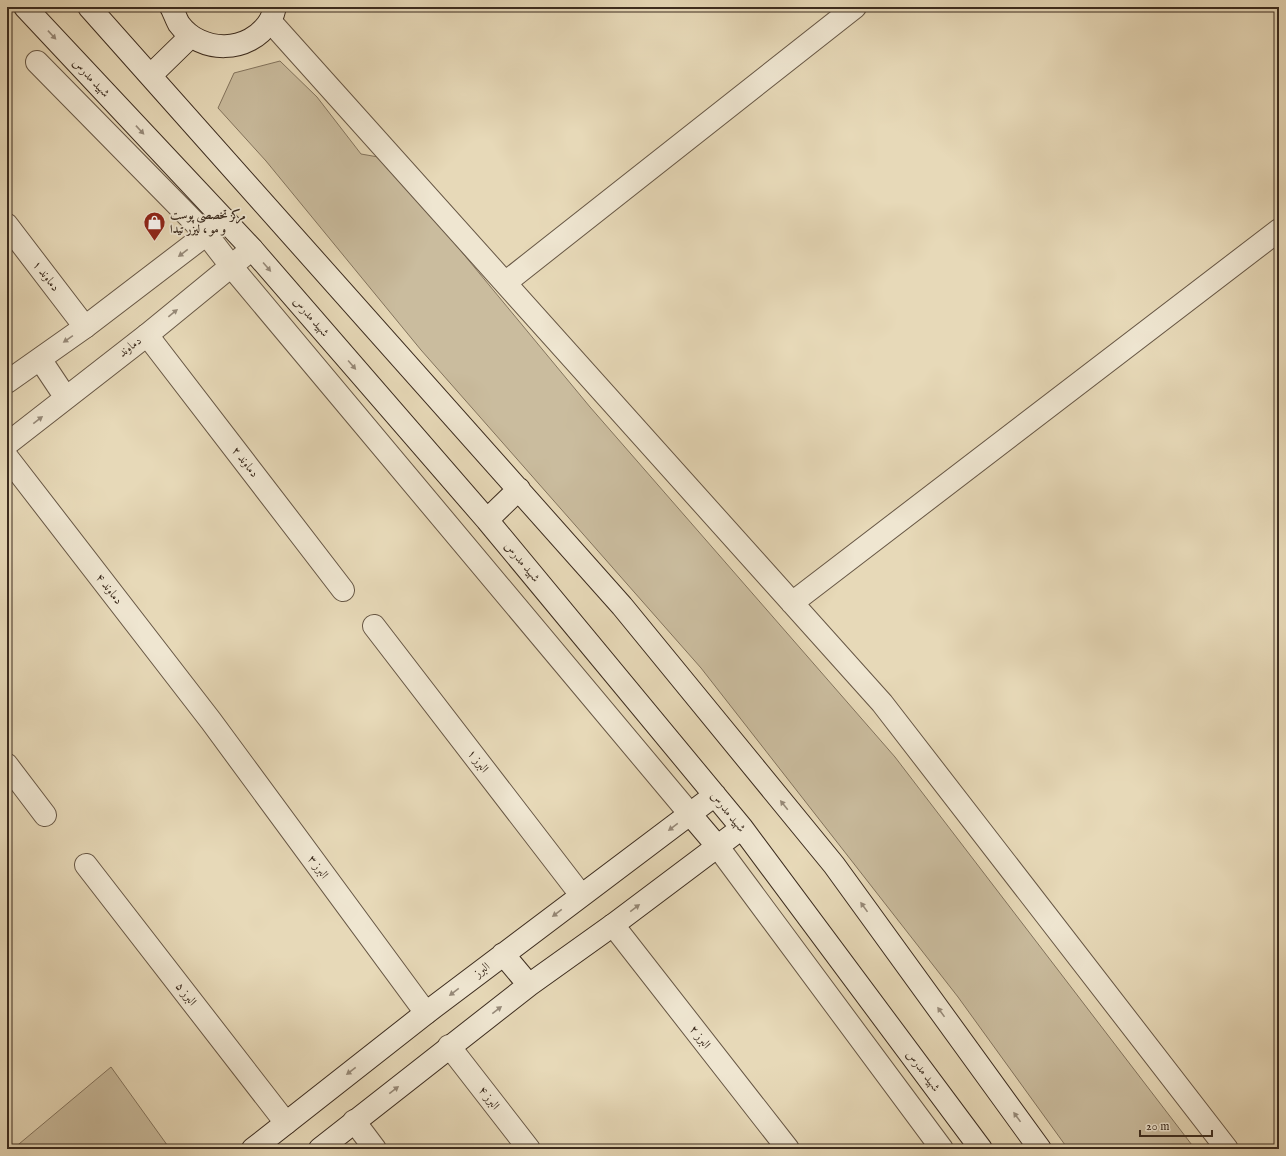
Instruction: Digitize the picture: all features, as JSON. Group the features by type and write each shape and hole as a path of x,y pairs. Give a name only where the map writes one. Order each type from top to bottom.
{"street":[{"name":"شهید مدرس","path":"25,7 252,249 487,520 742,828 981,1149"},
{"path":"89,7 622,606 834,865 1040,1149"},
{"path":"172,7 179,24 192,36 207,44 225,47 242,44 258,35 273,14 505,283 882,703 1227,1149"},
{"path":"505,283 855,7"},
{"path":"151,75 192,36"},
{"path":"37,62 207,235 231,266 718,847 942,1149"},
{"path":"7,382 86,327 225,220"},
{"name":"دماوند ۱","path":"7,225 86,327"},
{"path":"792,603 1279,230"},
{"name":"دماوند","path":"7,444 252,249"},
{"name":"دماوند ۲","path":"147,334 343,590"},
{"path":"40,359 66,398"},
{"name":"دماوند ۴","path":"7,457 211,721"},
{"path":"487,520 518,489"},
{"name":"البرز ۱","path":"374,626 581,895"},
{"name":"البرز ۳","path":"211,721 426,1013"},
{"path":"7,765 45,815"},
{"name":"البرز","path":"253,1149 503,954 715,795"},
{"path":"320,1149 449,1046 529,985 613,925 742,828"},
{"name":"البرز ۵","path":"86,866 286,1123"},
{"name":"البرز ۲","path":"613,925 788,1149"},
{"path":"503,954 529,985"},
{"name":"البرز ۴","path":"449,1046 529,1149"},
{"path":"354,1122 375,1149"}],"shaded area":[{"path":"280,61 317,97 361,154 384,158 590,407 895,757 1195,1149 1068,1149 958,997 701,668 421,350 266,161 218,108 234,73"},
{"path":"111,1067 170,1149 13,1149"}],"place":[{"name":"مرکز تخصصی پوست و مو ، لیزر تیدا","path":"155,242"}]}
